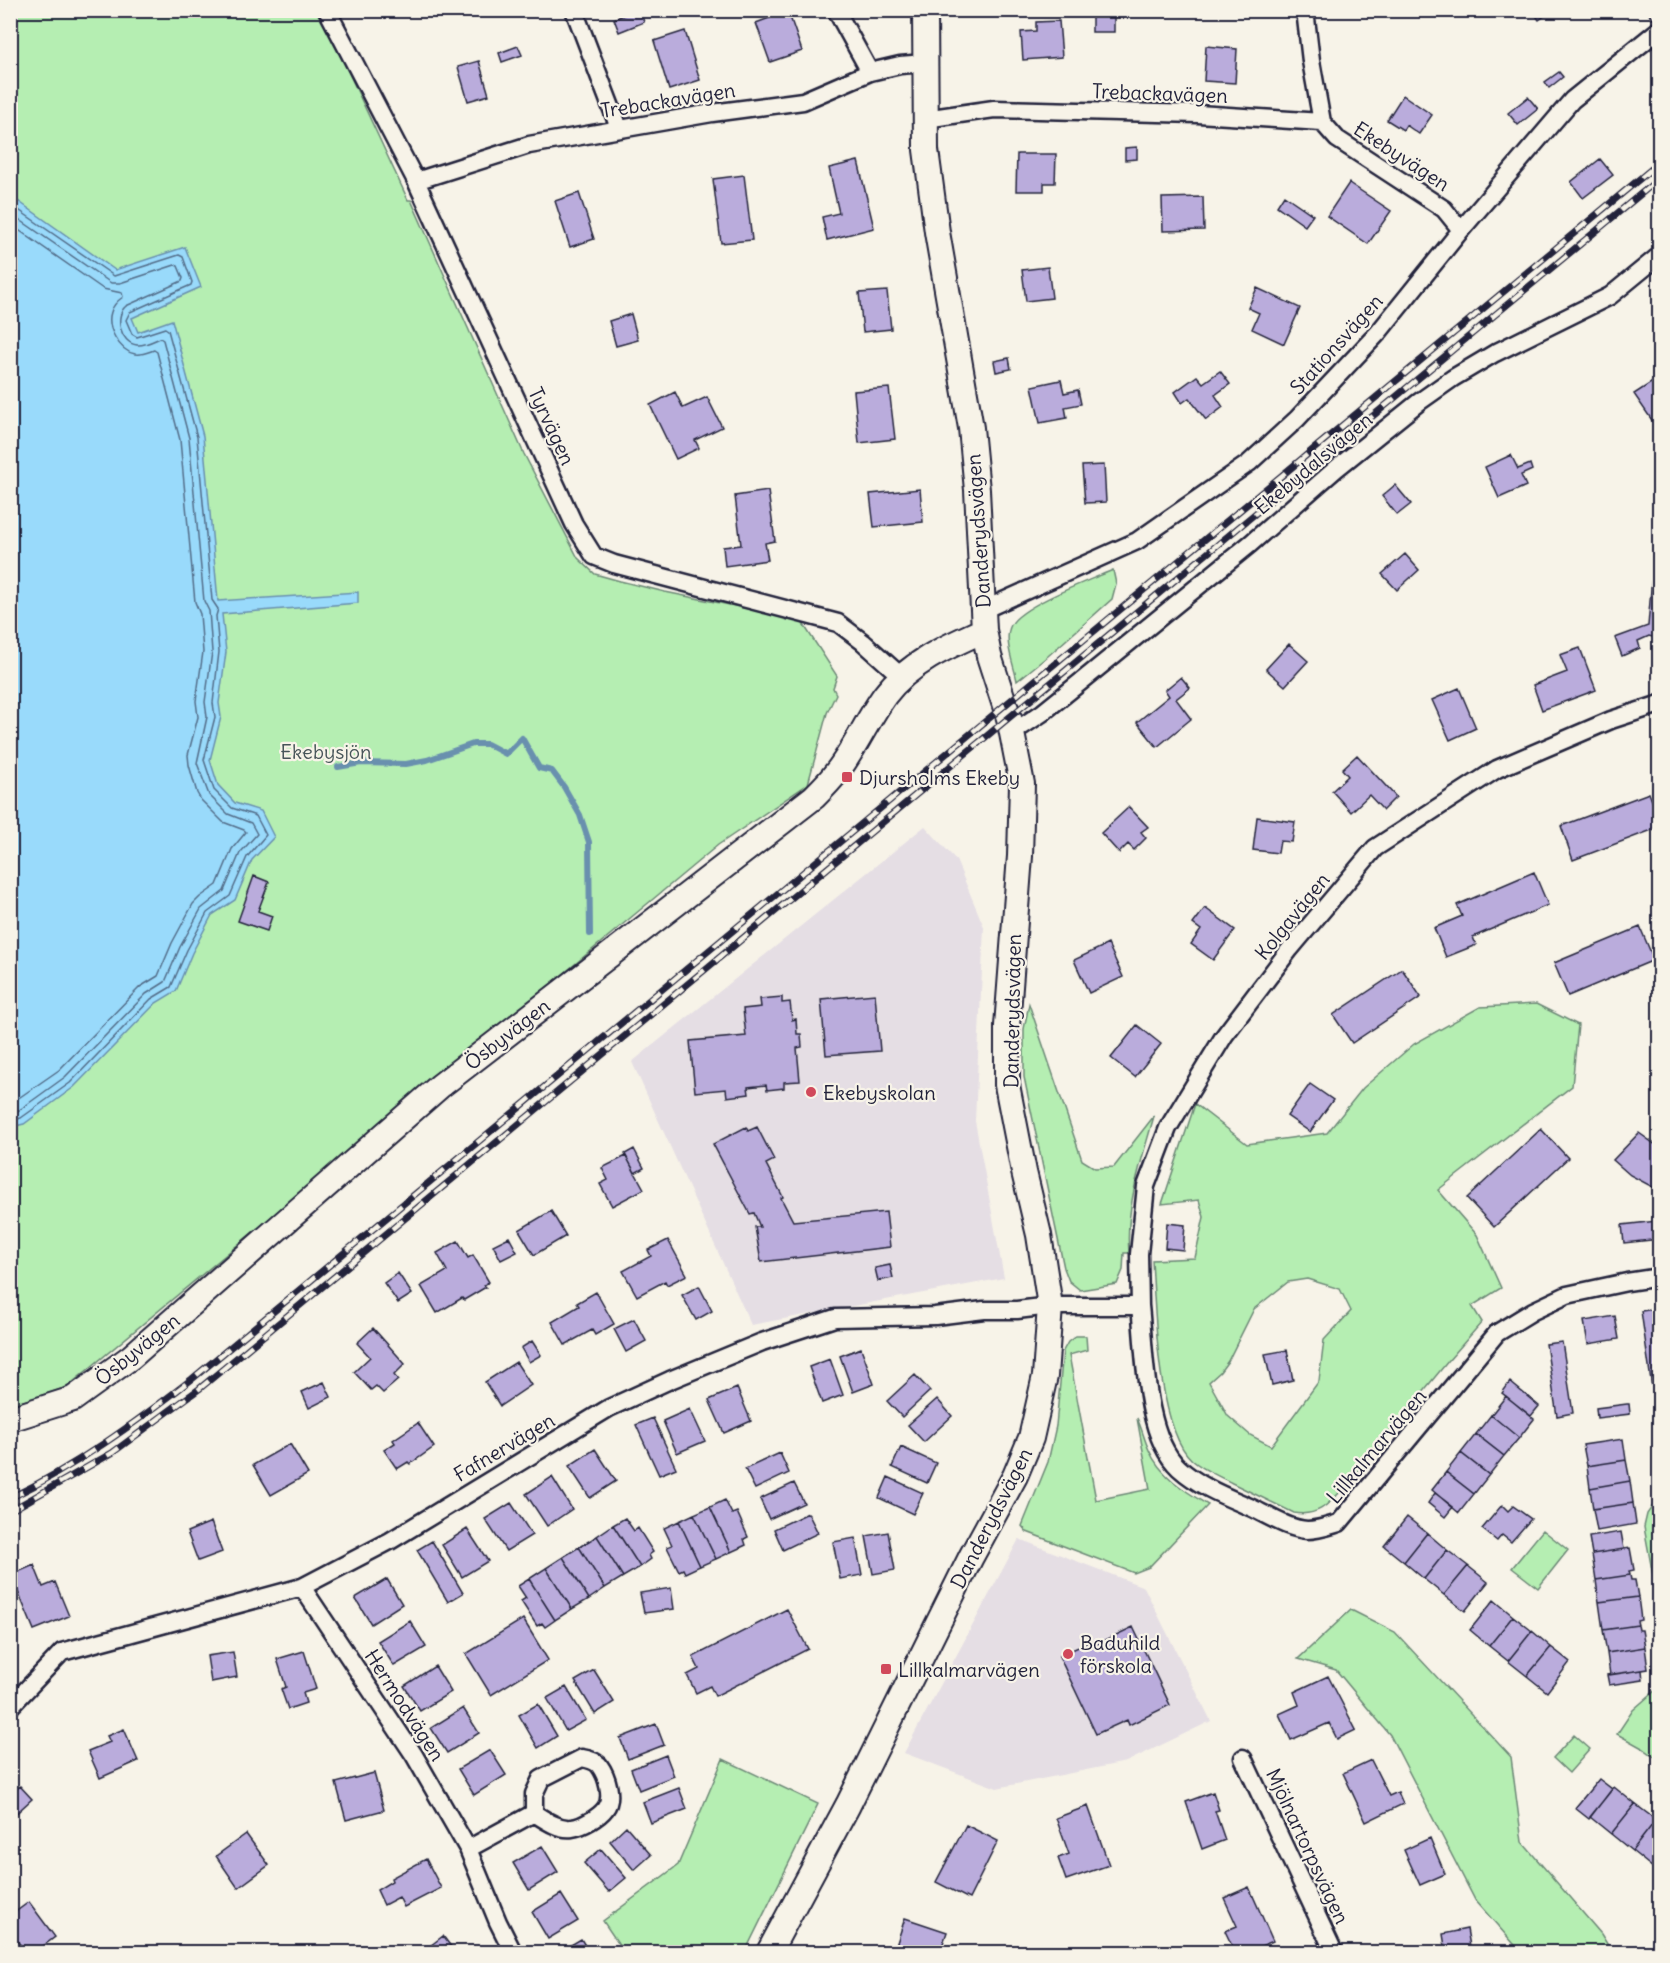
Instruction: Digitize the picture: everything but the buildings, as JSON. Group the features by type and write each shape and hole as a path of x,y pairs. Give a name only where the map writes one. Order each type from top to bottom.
{"street":[{"name":"Tyrvägen","path":"327,10 416,181 574,524 594,555 614,564 838,623 902,677"},
{"path":"574,10 620,128"},
{"path":"836,10 870,72"},
{"name":"Danderydsvägen","path":"770,1953 848,1805 971,1557 1015,1476 1031,1438 1045,1376 1050,1306 1039,1235 1007,1085 1007,1026 1020,856 1022,784 1012,733 989,656 983,620 977,490 970,429 937,232 926,150 925,10"},
{"path":"1305,10 1322,122"},
{"name":"Stationsvägen","path":"983,620 1137,541 1249,463 1297,419 1378,333 1461,230 1572,100 1659,29"},
{"name":"Trebackavägen","path":"416,181 529,145 620,128 803,101 870,72 900,65 925,63"},
{"name":"Trebackavägen","path":"925,119 994,109 1198,114 1322,122"},
{"name":"Ekebyvägen","path":"1322,122 1337,139 1444,209 1461,230"},
{"name":"Ekebydalsvägen","path":"1012,733 1042,713 1102,665 1419,402 1495,353 1610,296 1659,255"},
{"name":"Ösbyvägen","path":"10,1419 73,1399 131,1357 440,1086 814,797 836,773 886,694 902,677 983,620"},
{"name":"Kolgavägen","path":"1140,1306 1139,1254 1146,1186 1168,1128 1224,1036 1290,949 1375,848 1497,769 1611,720 1659,704"},
{"name":"Lillkalmarvägen","path":"1140,1306 1150,1403 1154,1425 1163,1448 1179,1468 1204,1485 1284,1523 1307,1530 1339,1523 1345,1518 1497,1333 1533,1311 1567,1295 1659,1277"},
{"path":"1050,1306 1140,1306"},
{"name":"Fafnervägen","path":"10,1707 62,1652 302,1587 390,1541 609,1408 762,1342 835,1318 935,1316 1050,1306"},
{"name":"Hermodvägen","path":"302,1587 414,1755 468,1849 513,1953"},
{"path":"582,1758 598,1764 607,1780 610,1794 606,1809 586,1823 572,1828 556,1826 534,1813 534,1794 541,1779 582,1758"},
{"name":"Mjölnartorpsvägen","path":"1243,1758 1334,1953"},
{"path":"468,1849 534,1813"}],"shaded area":[{"name":"Ekebyskolan","path":"925,826 956,860 984,927 975,1121 1004,1278 751,1325 632,1062"},
{"name":"Baduhild förskola","path":"1019,1539 1144,1587 1211,1721 1126,1762 997,1788 904,1753"}],"green space":[{"name":"Ekebysjön","path":"11,11 320,11 408,200 411,200 524,454 578,558 595,574 620,581 800,619 837,676 833,688 836,694 827,713 808,784 718,845 67,1387 11,1405"},
{"path":"1113,570 1116,584 1112,599 1017,681 1008,638 1011,625 1028,609 1042,601"},
{"path":"1029,1004 1082,1160 1095,1168 1114,1167 1154,1116 1132,1201 1128,1235 1129,1253 1124,1253 1123,1270 1117,1284 1080,1290 1069,1281 1064,1268 1024,1077 1024,1029"},
{"path":"1536,1004 1578,1025 1572,1086 1438,1190 1477,1235 1501,1288 1472,1306 1482,1322 1342,1490 1321,1509 1309,1513 1294,1513 1201,1467 1192,1460 1180,1444 1171,1422 1160,1366 1152,1260 1195,1258 1204,1217 1199,1200 1162,1204 1195,1104 1247,1144 1327,1133 1363,1088 1414,1044 1480,1007","holes":["1307,1279 1340,1289 1351,1311 1324,1340 1319,1381 1271,1446 1250,1435 1228,1416 1209,1382 1228,1361 1254,1309 1288,1282"]},
{"path":"1076,1336 1086,1336 1087,1350 1069,1355 1096,1500 1150,1489 1137,1418 1149,1450 1160,1468 1182,1488 1208,1505 1149,1567 1134,1573 1027,1532 1022,1526 1048,1462 1056,1426 1063,1351 1068,1342"},
{"path":"1659,1497 1659,1608 1644,1527 1647,1514"},
{"path":"1543,1530 1568,1550 1538,1588 1512,1568"},
{"path":"1351,1610 1395,1632 1511,1757 1522,1842 1601,1934 1612,1952 1521,1952 1475,1900 1390,1735 1336,1670 1298,1659"},
{"path":"1659,1661 1660,1760 1617,1734 1633,1710 1657,1689"},
{"path":"1574,1735 1590,1749 1569,1773 1553,1758"},
{"path":"723,1759 818,1804 745,1952 624,1952 603,1921 678,1865"}],"water":[{"name":"Ekebysjön","path":"11,196 115,270 185,247 201,287 132,318 138,332 172,320 203,436 218,601 358,592 358,603 222,614 226,652 219,703 221,717 210,760 218,785 235,803 261,811 274,837 252,860 235,900 212,915 192,953 176,991 156,1003 74,1087 24,1124 11,1127"}],"waterway":[{"path":"338,767 361,763 406,764 427,760 473,744 487,744 506,754 522,738 539,768 552,771 580,815 589,842 590,934"}],"railway":[{"path":"10,1498 104,1443 192,1379 1660,162"},
{"path":"10,1511 112,1453 199,1389 1660,178"}],"place":[{"name":"Djursholms Ekeby","path":"847,777"},
{"name":"Ekebyskolan","path":"811,1092"},
{"name":"Baduhild förskola","path":"1068,1654"},
{"name":"Lillkalmarvägen","path":"886,1669"}]}
